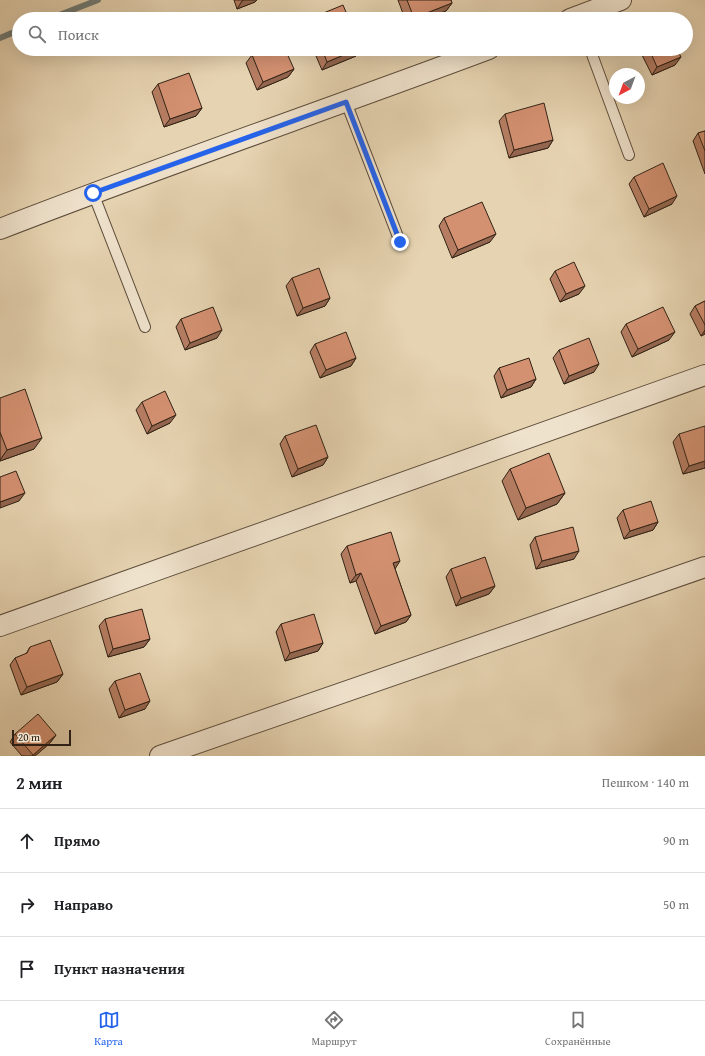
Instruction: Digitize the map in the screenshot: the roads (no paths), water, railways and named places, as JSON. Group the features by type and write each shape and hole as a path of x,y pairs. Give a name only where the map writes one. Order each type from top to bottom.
{"street":[{"path":"591,12 621,0"},
{"path":"0,229 93,193 470,56"},
{"path":"0,626 705,375"},
{"path":"160,756 705,567"}],"lane":[{"path":"593,56 629,155"},
{"path":"346,102 400,242"},
{"path":"93,193 145,327"}],"waterway":[{"path":"67,12 98,0"},
{"path":"0,38 12,33"}]}
